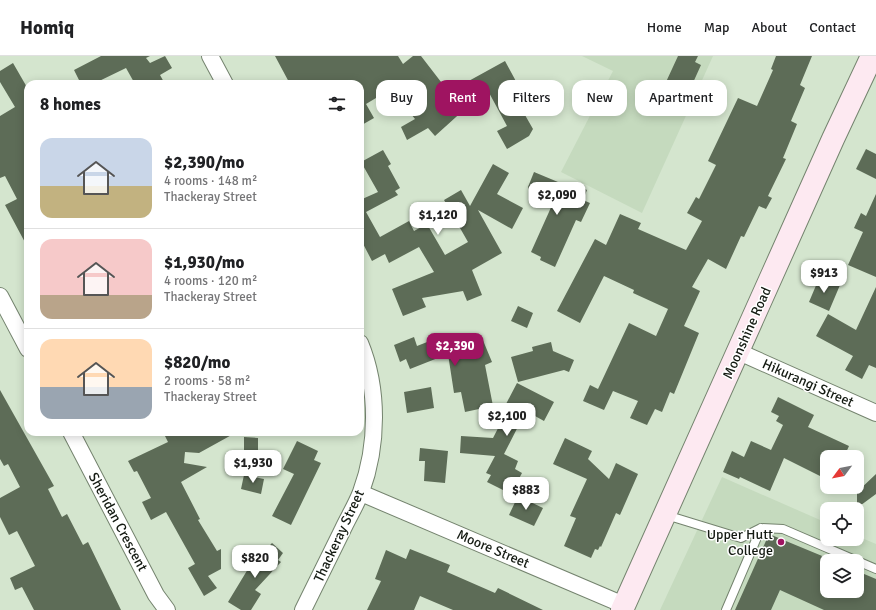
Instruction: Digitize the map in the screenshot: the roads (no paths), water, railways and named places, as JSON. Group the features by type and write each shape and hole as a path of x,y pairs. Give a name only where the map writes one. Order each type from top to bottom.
{"street":[{"path":"210,56 223,80"},
{"name":"Moonshine Road","path":"623,608 739,352 869,58"},
{"path":"0,296 24,342"},
{"name":"Hikurangi Street","path":"739,352 876,413"},
{"name":"Thackeray Street","path":"303,610 361,492 369,462 374,428 374,400 364,357"},
{"name":"Sheridan Crescent","path":"73,436 156,595 167,610"},
{"name":"Moore Street","path":"361,492 623,608"}],"lane":[{"path":"666,515 740,538 761,528 783,529 876,569"},
{"path":"726,610 761,528"}],"place":[{"name":"Upper Hutt College","path":"781,542"}]}
